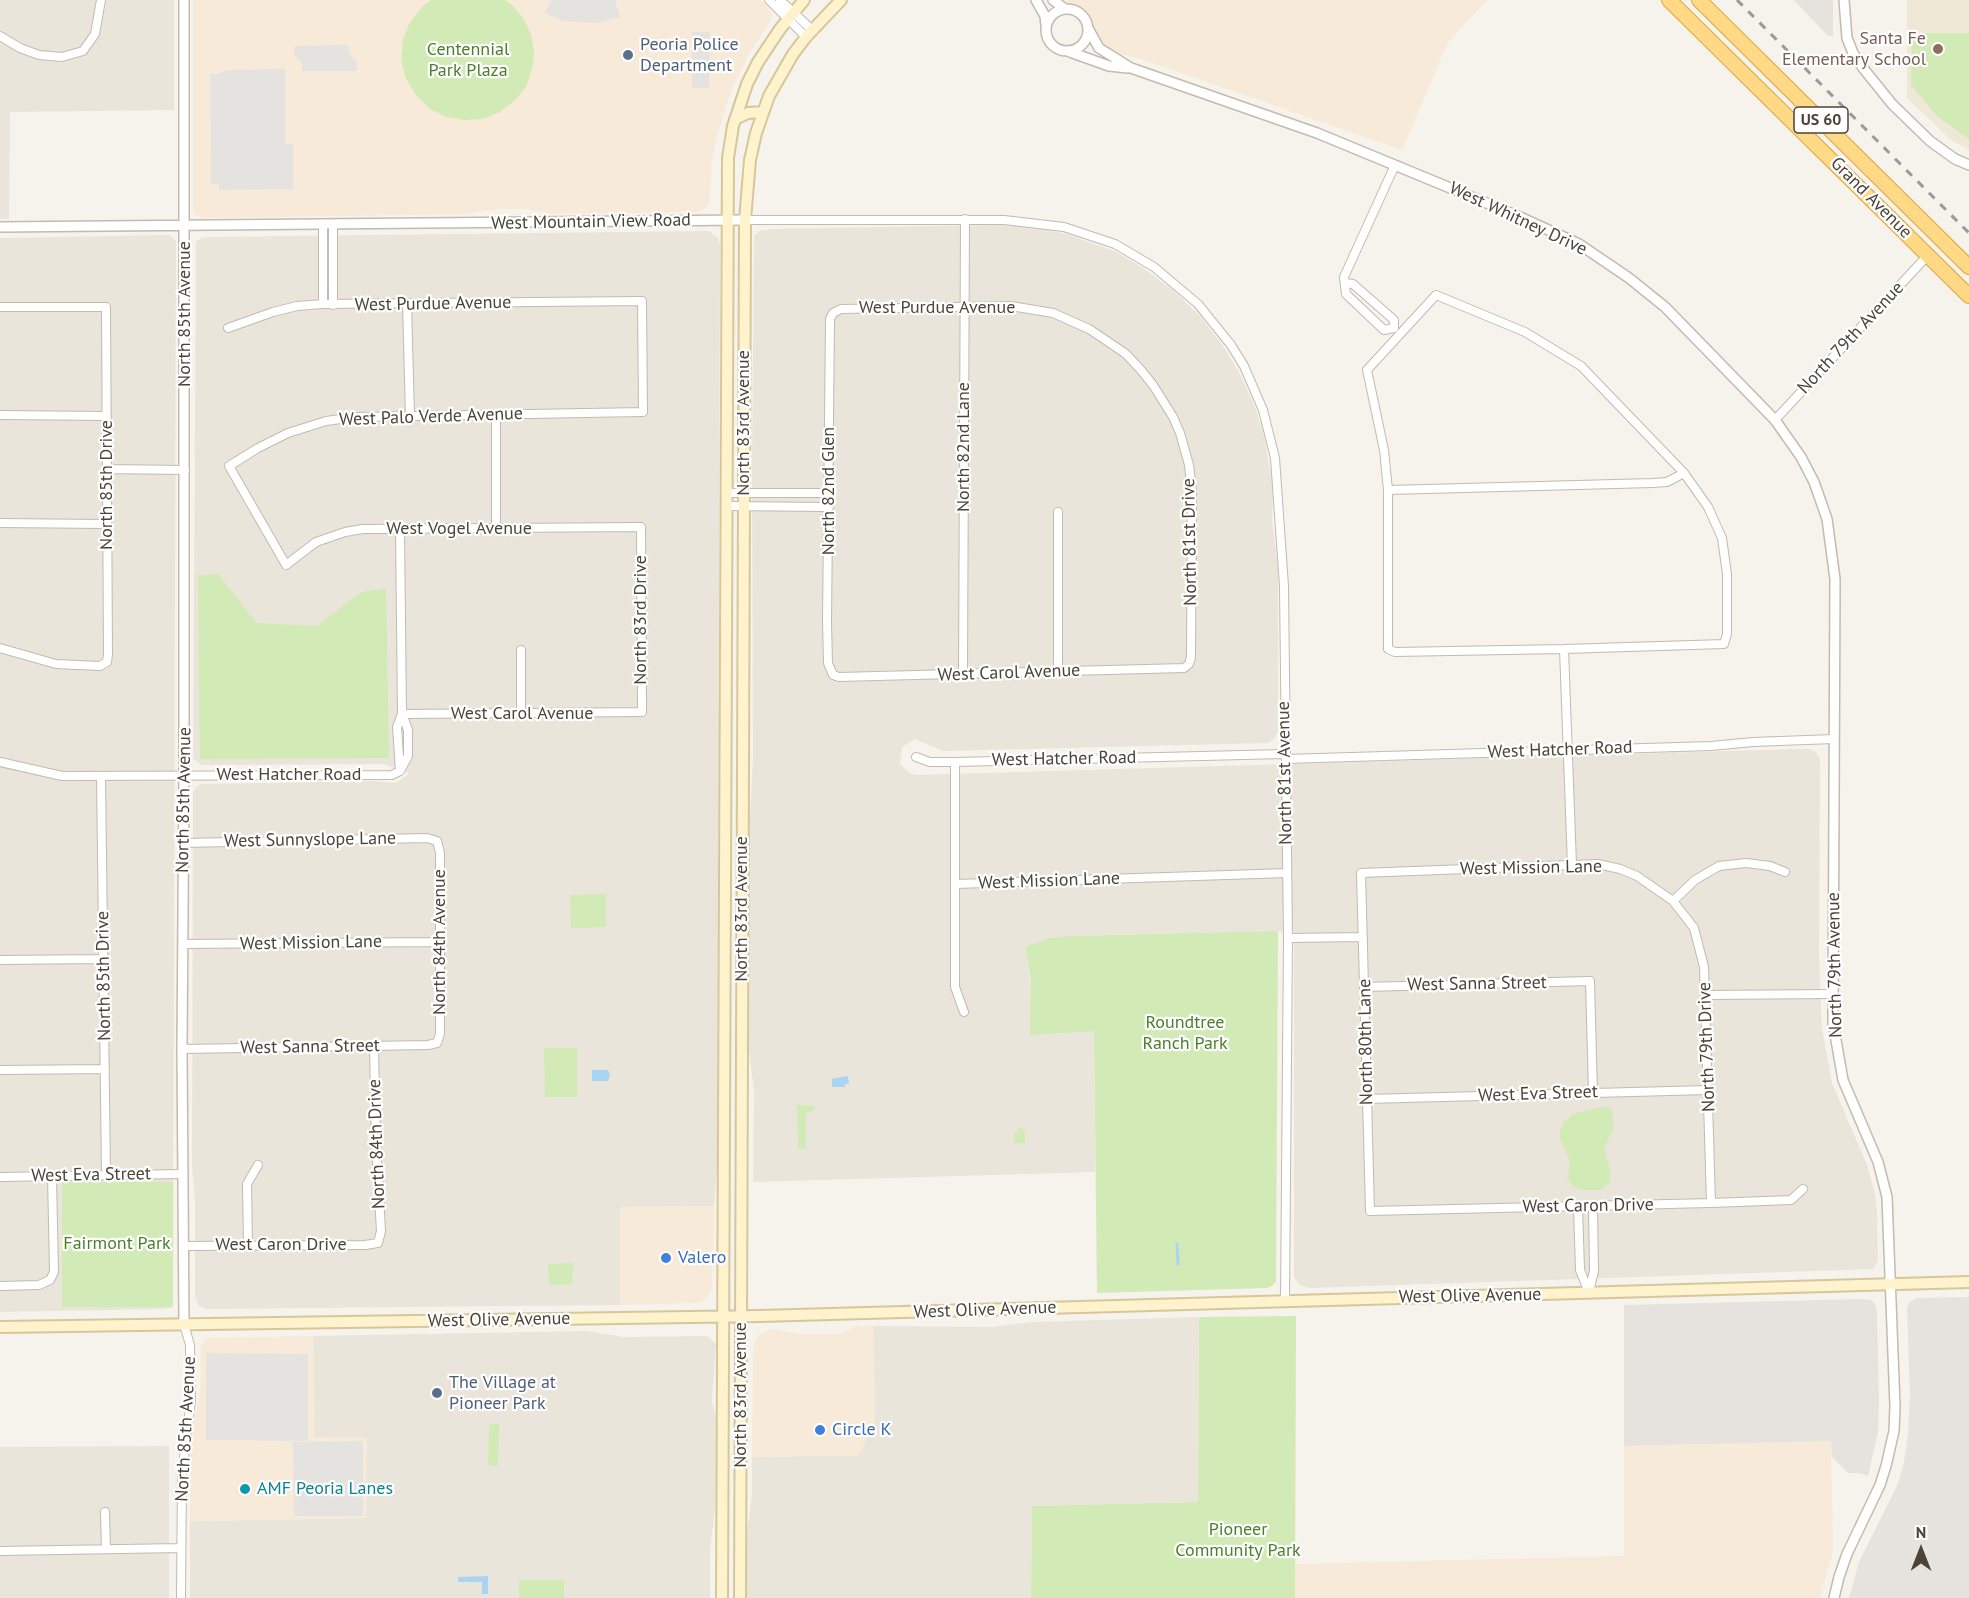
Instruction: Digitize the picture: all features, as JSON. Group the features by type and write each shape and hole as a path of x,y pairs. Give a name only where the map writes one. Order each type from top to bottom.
{"highway":[{"name":"Grand Avenue","path":"1670,0 1969,296"},
{"name":"Grand Avenue","path":"1699,0 1969,267"}],"main road":[{"name":"North 83rd Avenue","path":"722,1598 728,158 735,119 747,84 758,62 790,15 804,0"},
{"name":"North 83rd Avenue","path":"740,1598 745,220 750,160 763,112 781,75 808,33 841,0"},
{"path":"735,119 747,113 763,112"},
{"path":"725,1070 742,1070"},
{"path":"725,1082 741,1082"},
{"name":"West Olive Avenue","path":"0,1327 724,1317 1969,1282"}],"street":[{"path":"0,36 20,48 39,55 62,57 83,51 95,34 101,0"},
{"name":"North 85th Avenue","path":"181,1598 182,1474 191,1400 190,1345 184,1324 182,1174 185,470 184,0"},
{"path":"769,0 790,15 808,33"},
{"path":"780,0 790,15"},
{"name":"West Whitney Drive","path":"1036,0 1045,16 1046,36 1057,50 1070,52 1109,66 1131,68"},
{"name":"West Whitney Drive","path":"1053,0 1065,9 1080,13 1085,18 1099,48 1131,68 1317,133 1541,225 1579,244 1613,266 1665,307 1775,420 1801,457 1818,493"},
{"path":"1844,0 1847,38 1863,68 1892,104 1930,141 1955,159 1969,165"},
{"path":"1046,26 1051,16 1065,9"},
{"path":"1070,52 1082,46 1089,30"},
{"path":"1395,165 1344,277 1346,294 1384,330 1397,331"},
{"name":"North 82nd Lane","path":"963,674 965,219"},
{"name":"West Mountain View Road","path":"0,227 745,220 1013,220 1064,227 1115,244 1136,255 1169,279"},
{"path":"322,304 328,225"},
{"path":"328,225 333,305"},
{"name":"North 79th Avenue","path":"1775,420 1928,255"},
{"name":"North 81st Avenue","path":"1169,279 1198,304 1231,345 1244,366 1270,434 1278,481 1284,586 1288,938 1285,1301"},
{"path":"1345,283 1353,284 1394,320 1397,331"},
{"path":"1436,295 1525,332 1581,366 1684,473 1708,507 1722,538 1727,574 1727,634 1724,644 1395,652 1388,649 1388,490 1384,450 1367,370 1397,331 1436,295"},
{"name":"West Purdue Avenue","path":"228,328 273,312 297,306 322,304 642,301 643,412"},
{"path":"408,304 410,416"},
{"name":"West Purdue Avenue","path":"833,313 841,309 965,306 1032,308 1072,321 1107,341"},
{"name":"North 85th Drive","path":"0,307 106,307 107,662 100,666 56,664 0,648"},
{"name":"North 82nd Glen","path":"830,669 827,622 830,319 833,313"},
{"name":"North 81st Drive","path":"1107,341 1126,354 1153,385 1176,425 1189,465 1192,492 1191,657 1189,664"},
{"name":"West Palo Verde Avenue","path":"286,565 229,466 288,433 326,421 355,417 643,412"},
{"path":"495,415 495,529"},
{"path":"0,416 106,416"},
{"path":"106,469 185,470"},
{"path":"1388,490 1653,483 1667,482 1684,473"},
{"path":"727,493 829,493"},
{"name":"North 79th Avenue","path":"1818,493 1827,519 1834,564 1833,994 1835,1042 1843,1080 1878,1162 1887,1197 1895,1406 1891,1449 1880,1485 1847,1554 1834,1598"},
{"path":"726,506 829,507"},
{"path":"1058,512 1058,671"},
{"path":"0,524 106,524"},
{"name":"West Vogel Avenue","path":"286,565 316,542 363,529 641,527"},
{"name":"North 83rd Drive","path":"641,527 642,712"},
{"path":"400,529 402,714"},
{"path":"1564,649 1572,865"},
{"path":"521,650 521,714"},
{"name":"West Carol Avenue","path":"830,669 833,675 839,677 1184,668 1189,664"},
{"name":"West Carol Avenue","path":"402,714 642,712"},
{"name":"West Hatcher Road","path":"0,762 62,776 392,775 400,771 408,756 408,730 402,714"},
{"name":"West Hatcher Road","path":"916,757 930,762 955,762 1285,756 1711,746 1834,739"},
{"path":"955,762 955,987 964,1012"},
{"name":"North 85th Drive","path":"101,776 106,1175"},
{"name":"West Sunnyslope Lane","path":"182,843 427,838 437,841"},
{"name":"North 84th Avenue","path":"437,841 440,853 440,1034 437,1043"},
{"path":"1673,901 1695,880 1719,866 1746,863 1770,866 1785,873"},
{"name":"West Mission Lane","path":"1361,873 1598,864 1620,869 1650,883 1673,901"},
{"name":"West Mission Lane","path":"956,884 1287,873"},
{"name":"North 80th Lane","path":"1361,873 1370,1211"},
{"name":"North 79th Drive","path":"1673,901 1688,918 1697,937 1704,967 1711,1203"},
{"path":"1288,938 1363,937"},
{"name":"West Mission Lane","path":"183,944 439,942"},
{"path":"0,960 104,959"},
{"name":"West Sanna Street","path":"1364,987 1590,981 1593,1093"},
{"path":"1706,995 1833,994"},
{"name":"West Sanna Street","path":"182,1049 437,1043"},
{"name":"North 84th Drive","path":"374,1046 381,1231 378,1243"},
{"path":"0,1070 105,1069"},
{"name":"West Eva Street","path":"1367,1099 1708,1090"},
{"path":"248,1245 247,1184 258,1165"},
{"name":"West Eva Street","path":"0,1177 182,1174"},
{"path":"0,1286 39,1285 50,1280 54,1272 51,1176"},
{"name":"West Caron Drive","path":"1370,1211 1791,1200 1803,1190"},
{"path":"1578,1206 1580,1270 1588,1293"},
{"path":"1588,1293 1594,1271 1593,1206"},
{"name":"West Caron Drive","path":"183,1246 378,1243"},
{"path":"105,1512 106,1549"},
{"path":"0,1551 181,1548"}],"shaded area":[{"path":"0,0 174,0 174,110 10,112 9,219 0,219"},
{"path":"193,0 762,0 772,14 771,20 750,52 731,91 712,159 709,202 707,207 699,212 553,214 525,209 498,209 464,214 202,218 193,210"},
{"path":"552,0 615,0 620,17 597,23 564,21 544,13"},
{"path":"1064,0 1487,0 1448,42 1402,150 1144,60 1113,52 1099,40 1071,4"},
{"path":"1794,0 1833,0 1833,36 1828,36"},
{"name":"Santa Fe Elementary School","path":"1907,0 1969,0 1969,150 1951,140 1907,98"},
{"path":"692,32 710,32 709,88 692,88"},
{"path":"348,45 348,52 357,63 357,71 302,71 302,64 294,53 294,46"},
{"path":"285,69 285,144 293,144 293,189 219,190 219,184 211,184 210,74 218,74 227,70"},
{"path":"1000,225 1035,227 1067,234 1116,252 1143,268 1174,291 1199,315 1224,347 1242,378 1264,435 1273,488 1272,522 1278,566 1278,732 1268,743 943,751 915,739 902,747 900,764 915,775 1798,749 1810,749 1816,752 1820,758 1819,954 1822,1029 1832,1083 1867,1165 1875,1194 1878,1261 1873,1269 1310,1288 1300,1285 1294,1277 1294,931 1071,936 1047,938 1025,947 1030,981 1094,1030 1095,1172 753,1182 754,1092 749,1052 749,836 753,758 754,236 759,231 770,229"},
{"path":"709,231 718,238 720,245 717,1171 714,1206 620,1207 620,1305 207,1309 199,1306 195,1296 195,1198 192,1167 193,792 197,786 202,784 373,781 396,783 410,773 383,764 201,765 193,758 196,242 208,237"},
{"path":"169,235 176,241 173,1307 0,1312 0,238"},
{"path":"714,1206 712,1289 706,1299 696,1303 620,1305 620,1207"},
{"path":"1969,1297 1969,1598 1849,1598 1859,1562 1898,1484 1904,1462 1910,1394 1907,1308 1909,1303 1916,1298"},
{"path":"1871,1300 1877,1311 1878,1432 1868,1476 1848,1473 1832,1457 1831,1441 1624,1446 1624,1305"},
{"path":"1199,1317 1198,1502 1032,1506 1031,1598 746,1598 752,1457 858,1455 875,1423 873,1326 991,1327 1033,1322"},
{"path":"856,1326 873,1326 875,1423 858,1455 752,1457 753,1346 759,1334 772,1329 804,1334 842,1334"},
{"name":"The Village at Pioneer Park","path":"586,1331 624,1337 707,1336 716,1344 712,1401 716,1417 715,1508 710,1550 710,1598 190,1598 190,1521 366,1518 314,1437 313,1336"},
{"path":"313,1336 314,1437 367,1438 366,1518 190,1521 190,1442 200,1394 201,1345 208,1338"},
{"path":"206,1353 308,1354 308,1441 206,1440"},
{"path":"363,1441 363,1516 294,1516 293,1442"},
{"path":"1831,1441 1833,1551 1820,1598 1295,1598 1295,1564 1624,1556 1624,1446"},
{"path":"169,1446 169,1598 0,1598 0,1447"}],"green space":[{"name":"Centennial Park Plaza","path":"431,0 505,0 523,18 531,34 534,52 532,70 526,87 500,112 483,119 464,120 447,117 430,109 416,95 406,79 401,60 403,40 410,22"},
{"name":"Santa Fe Elementary School","path":"1912,33 1969,33 1969,139 1937,116 1911,85"},
{"path":"218,574 256,623 317,626 361,592 386,589 389,758 200,759 198,575"},
{"path":"606,894 606,927 571,928 570,895"},
{"name":"Roundtree Ranch Park","path":"1278,931 1276,1281 1267,1288 1097,1293 1094,1031 1030,1035 1031,982 1025,947 1047,938 1071,936"},
{"path":"544,1048 577,1048 577,1097 545,1097"},
{"path":"797,1105 815,1106 815,1110 806,1114 806,1149 798,1149"},
{"path":"1600,1107 1611,1108 1613,1118 1613,1129 1604,1148 1611,1173 1609,1183 1600,1190 1582,1190 1573,1187 1567,1177 1570,1167 1569,1159 1559,1136 1563,1122 1573,1114"},
{"path":"1018,1126 1025,1131 1025,1143 1014,1143 1014,1134 1018,1131"},
{"name":"Fairmont Park","path":"62,1182 173,1182 173,1307 62,1307"},
{"path":"573,1263 572,1284 549,1285 548,1264"},
{"name":"Pioneer Community Park","path":"1296,1316 1295,1598 1031,1598 1032,1506 1198,1502 1199,1317"},
{"path":"489,1424 499,1424 498,1466 488,1465"},
{"path":"519,1580 564,1580 564,1598 519,1598"}],"water":[{"path":"592,1070 608,1070 610,1075 608,1081 592,1081"},
{"path":"848,1076 849,1084 845,1084 845,1087 832,1087 832,1079"},
{"path":"488,1576 488,1594 482,1594 482,1582 458,1582 458,1577"}],"waterway":[{"path":"1177,1244 1178,1264"}],"railway":[{"path":"1737,0 1969,233"}],"place":[{"name":"Santa Fe Elementary School","path":"1938,49"},
{"name":"Peoria Police Department","path":"628,55"},
{"name":"Valero","path":"666,1258"},
{"name":"The Village at Pioneer Park","path":"437,1393"},
{"name":"Circle K","path":"820,1430"},
{"name":"AMF Peoria Lanes","path":"245,1489"}]}
